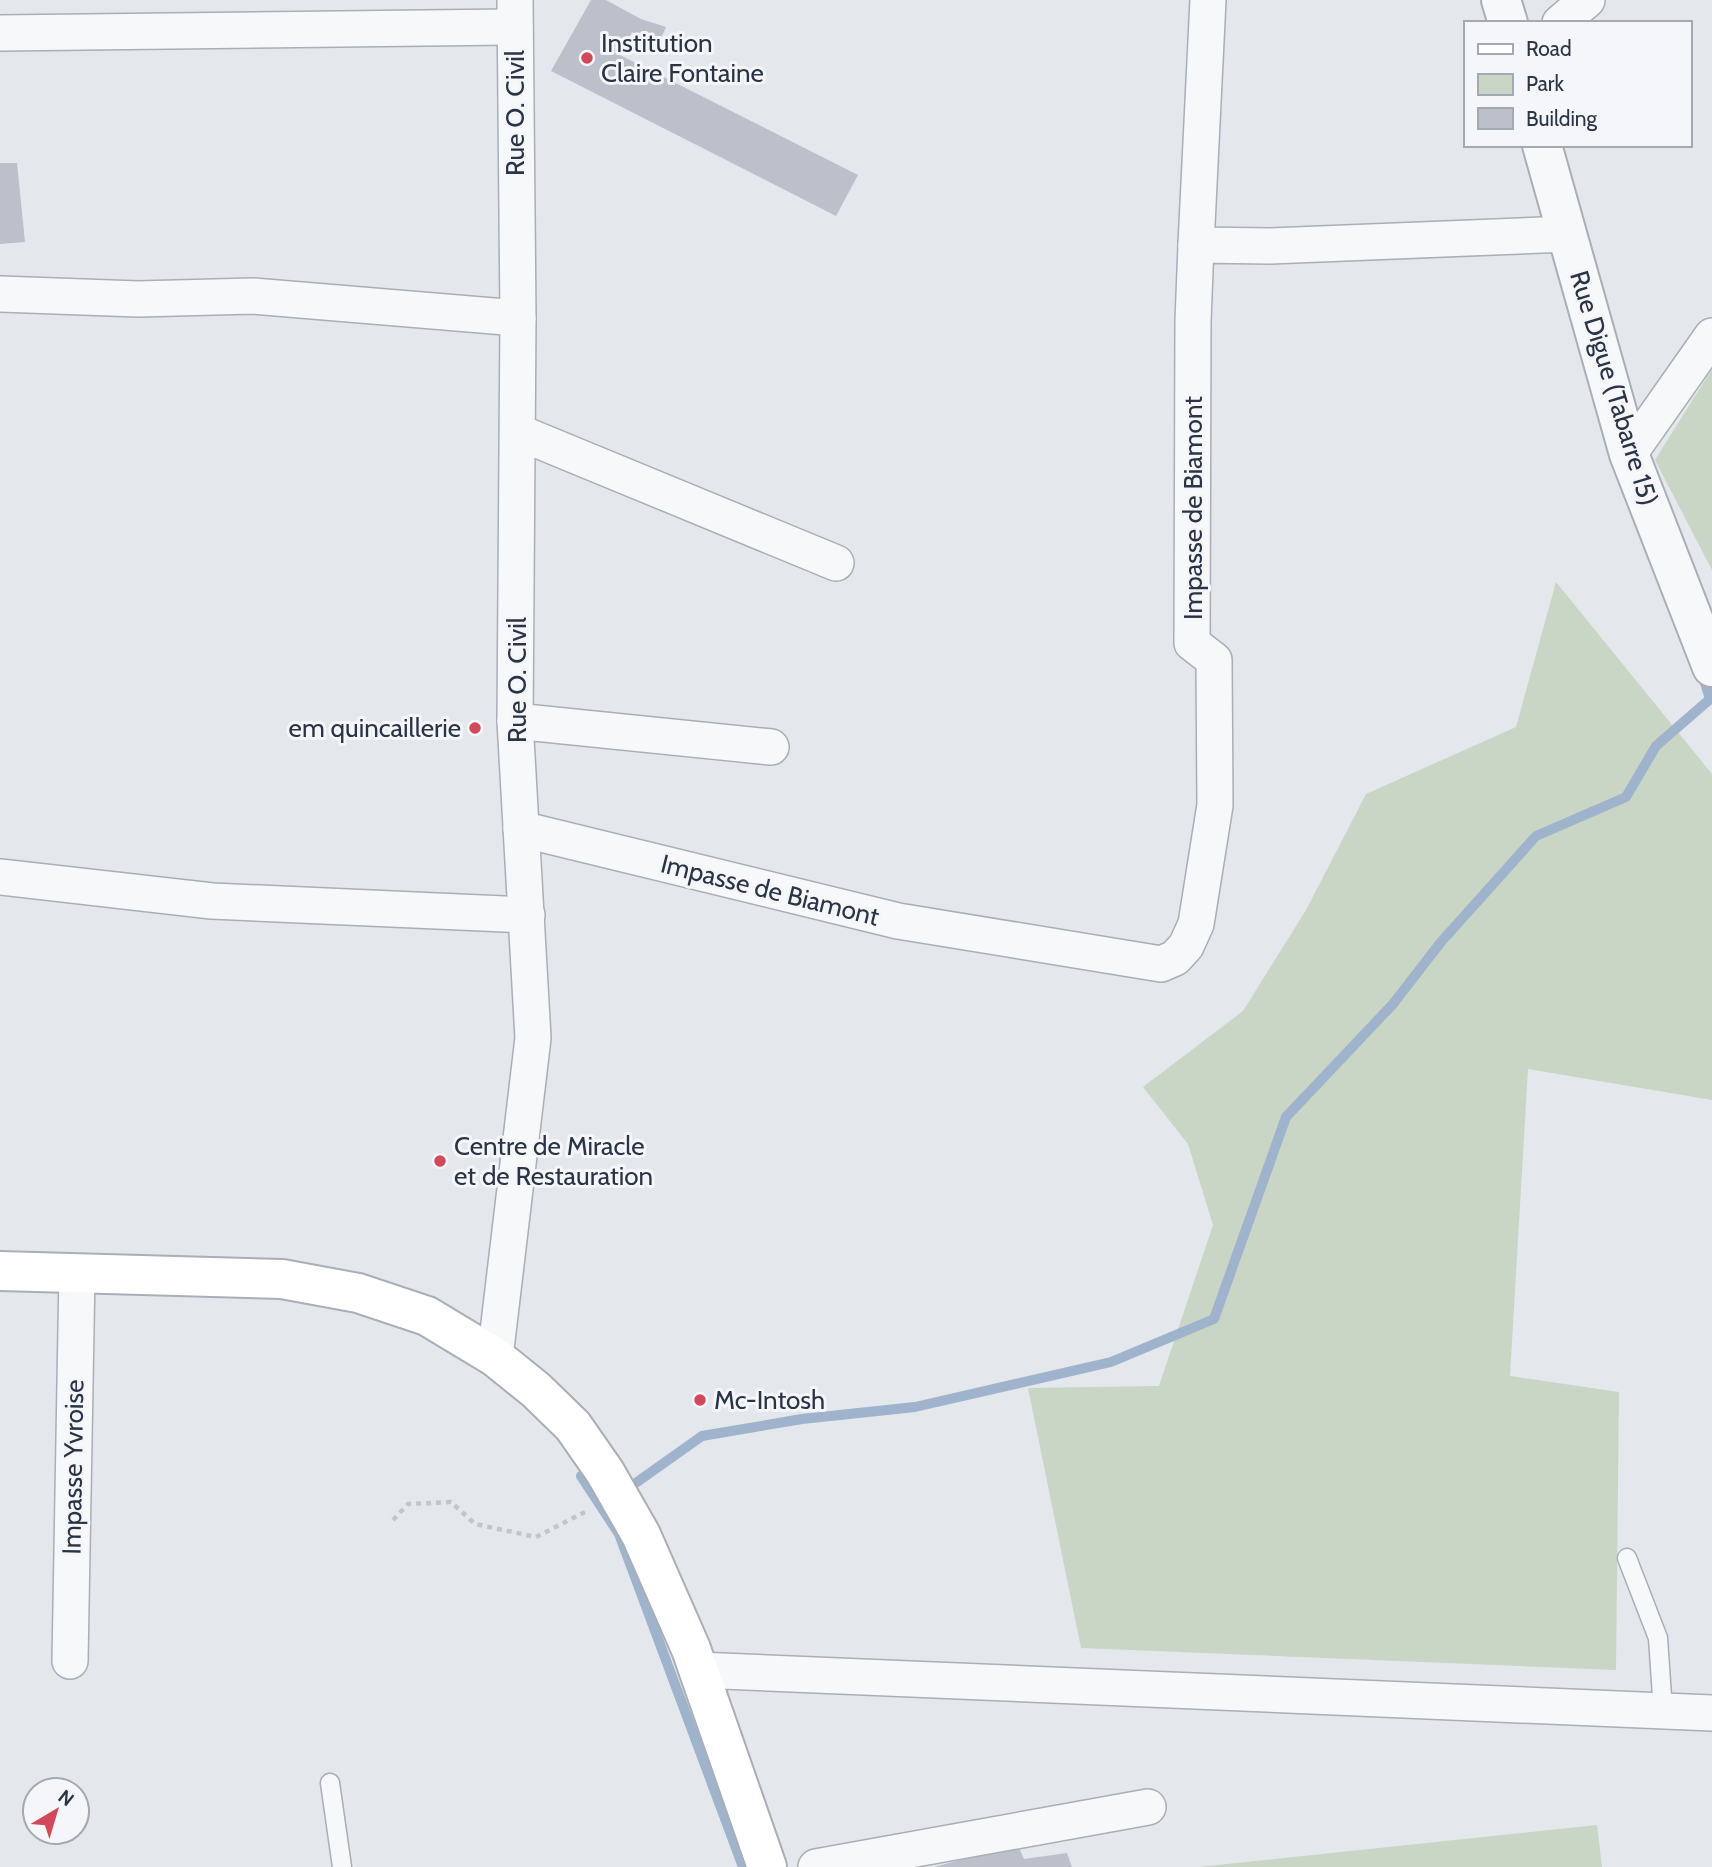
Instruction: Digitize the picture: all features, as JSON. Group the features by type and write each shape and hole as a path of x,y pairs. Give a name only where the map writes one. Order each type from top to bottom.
{"main road":[{"path":"0,1271 282,1279 358,1293 427,1316 495,1357 536,1390 573,1426 641,1535 698,1670 767,1867"}],"street":[{"path":"1208,0 1196,245 1270,246 1567,234"},
{"path":"1501,0 1507,21"},
{"path":"1562,21 1587,0"},
{"path":"0,33 515,14"},
{"name":"Rue O. Civil","path":"495,1357 533,1038 515,721 518,318 515,14"},
{"name":"Rue Digue (Tabarre 15)","path":"1543,147 1629,454 1706,649"},
{"name":"Impasse de Biamont","path":"521,829 898,921 1161,964 1175,958 1186,946 1196,924 1215,805 1214,660 1192,643 1193,321 1196,245"},
{"path":"0,294 138,299 253,296 518,318"},
{"path":"1629,454 1712,336"},
{"path":"518,432 836,563"},
{"path":"515,721 771,747"},
{"path":"0,877 212,901 527,915"},
{"name":"Impasse Yvroise","path":"70,1661 76,1273"},
{"path":"698,1670 1712,1713"},
{"path":"816,1867 1148,1807"}],"lane":[{"path":"1627,1558 1658,1639 1664,1711"},
{"path":"330,1783 342,1867"}],"path":[{"path":"393,1520 408,1504 451,1502 475,1524 536,1536 617,1495"}],"green space":[{"path":"1712,369 1712,570 1655,460"},
{"path":"1556,582 1712,774 1712,1100 1528,1069 1510,1376 1619,1392 1616,1670 1081,1648 1028,1388 1159,1386 1213,1225 1188,1144 1143,1087 1243,1011 1306,910 1366,794 1516,727"},
{"path":"1597,1825 1602,1867 1199,1867"}],"building":[{"name":"Institution Claire Fontaine","path":"591,0 606,0 641,19 666,27 657,47 632,32 620,55 858,175 836,216 551,71"},
{"path":"0,163 17,163 25,242 0,244"},
{"path":"1018,1845 1024,1859 1067,1853 1072,1867 934,1867"}],"waterway":[{"path":"623,1492 702,1436 802,1419 915,1407 1111,1362 1214,1319 1286,1117 1393,1004 1441,942 1536,836 1626,797 1656,746 1710,699 1702,673"},
{"path":"581,1476 619,1534 743,1867"}],"place":[{"name":"Institution Claire Fontaine","path":"587,58"},
{"name":"em quincaillerie","path":"475,728"},
{"name":"Centre de Miracle et de Restauration","path":"440,1161"},
{"name":"Mc-Intosh","path":"700,1400"}]}
